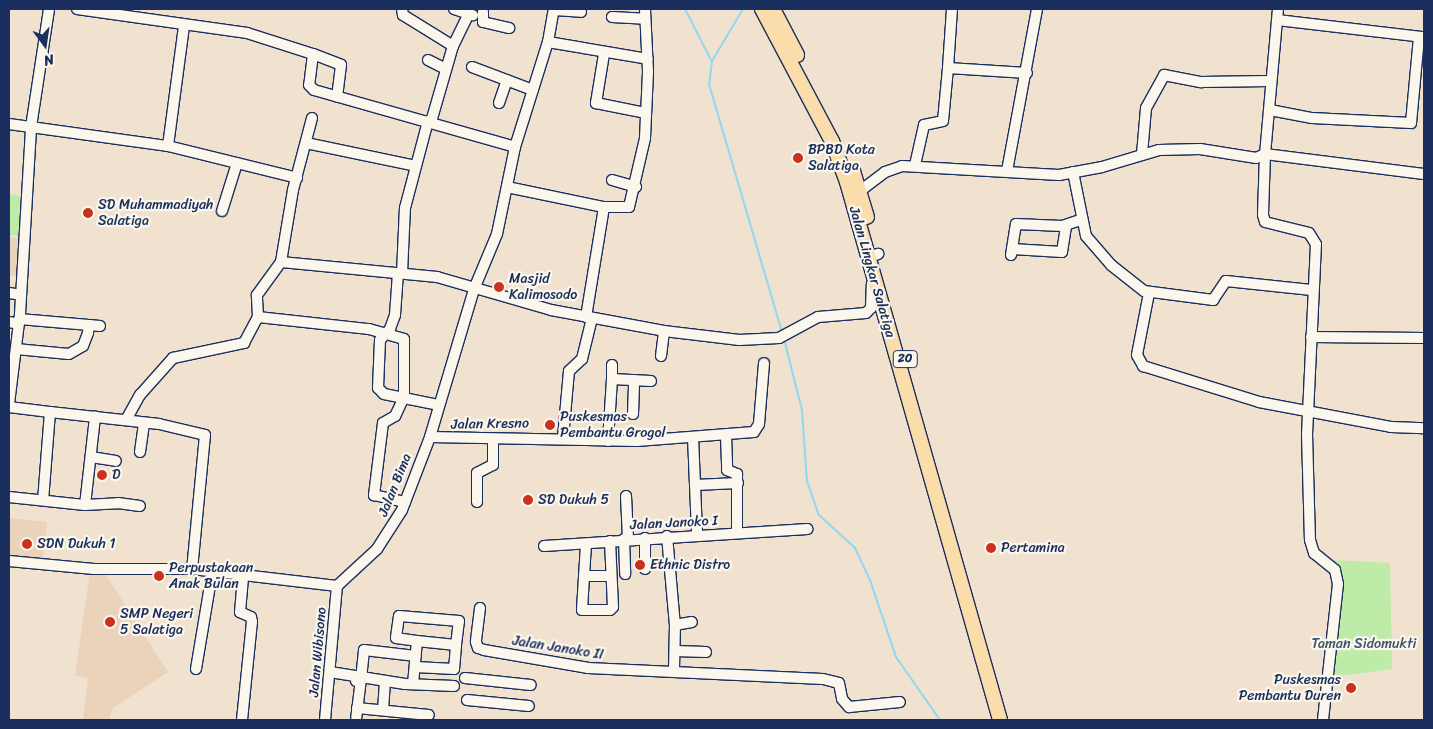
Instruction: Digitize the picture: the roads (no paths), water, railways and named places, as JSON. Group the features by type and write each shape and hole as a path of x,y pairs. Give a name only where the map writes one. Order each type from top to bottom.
{"highway":[{"name":"Jalan Lingkar Salatiga","path":"766,10 840,138 860,191 863,218"},
{"name":"Jalan Lingkar Salatiga","path":"766,10 832,141 863,218 1010,720"},
{"name":"Jalan Lingkar Salatiga","path":"874,255 908,403 1000,720"}],"street":[{"path":"49,9 31,127 21,295 16,322 9,406 126,420 205,436 192,569"},
{"path":"77,9 184,26 247,33 313,54 341,64 337,97"},
{"path":"402,9 401,14 453,46"},
{"path":"454,9 468,15 485,10 483,22 509,28"},
{"path":"554,9 581,12"},
{"name":"Jalan Bima","path":"337,586 377,549 396,522 430,437 474,288 495,240 515,148 548,42 554,9"},
{"path":"915,165 924,125 944,121 952,9"},
{"path":"1007,171 1027,73 1037,9"},
{"path":"1278,9 1270,81 1270,110 1265,154 1264,219 1273,226 1309,233 1315,239 1310,337 1310,544 1314,552 1335,570 1338,584 1323,720"},
{"path":"507,187 604,207 629,207 636,187 645,138 648,59 645,14 612,17"},
{"path":"438,405 384,394 378,388 379,344 395,315 404,218 416,166 453,46 468,15"},
{"path":"1270,110 1312,118 1411,123 1422,37 1278,20"},
{"path":"168,146 184,26"},
{"path":"548,42 604,54 648,59"},
{"path":"313,54 311,88 337,97 430,121 515,148"},
{"path":"604,54 596,103 645,113"},
{"path":"428,60 446,69"},
{"path":"472,67 533,90"},
{"path":"948,68 1027,73"},
{"path":"1142,154 1146,108 1164,75 1201,82 1270,81"},
{"path":"499,103 507,80"},
{"path":"126,420 136,400 170,360 190,352 244,343 258,317 257,295 281,262 297,178 312,118"},
{"path":"9,124 168,146 297,178"},
{"path":"306,143 416,166"},
{"path":"860,191 891,169 915,165 1045,175 1073,172 1142,154 1185,149 1256,158 1265,154 1424,174"},
{"path":"222,211 237,163"},
{"path":"1073,172 1080,220 1086,236 1100,254 1149,293 1215,300 1223,282 1228,281 1312,290"},
{"path":"612,180 636,187"},
{"path":"563,438 569,372 582,359 604,207"},
{"path":"1066,226 1062,252 1011,252 1016,224 1066,226 1080,220"},
{"path":"281,262 438,277 536,307 664,331 739,340 783,336 818,317 866,313 872,302 874,255"},
{"path":"9,293 21,295"},
{"path":"1149,293 1137,355 1140,364 1241,398 1309,413 1350,418 1391,427 1424,428"},
{"path":"258,317 370,329 402,337 405,342 404,397 395,416 383,422 374,495 405,502"},
{"path":"16,322 100,326"},
{"path":"13,350 74,353 87,339 89,325"},
{"path":"661,356 664,331"},
{"path":"1310,337 1424,338"},
{"name":"Jalan Kresno","path":"430,437 493,439 550,437 608,440 693,437 754,432 759,428 764,364"},
{"path":"608,440 612,365"},
{"path":"612,379 651,381"},
{"path":"633,414 634,380"},
{"path":"43,500 50,412"},
{"path":"85,505 94,417"},
{"path":"140,452 144,423"},
{"path":"726,434 727,470 736,472 738,483 737,534"},
{"path":"693,437 697,534"},
{"path":"477,502 477,473 493,465 493,439"},
{"path":"91,457 116,461"},
{"path":"696,485 738,483"},
{"path":"625,574 626,496"},
{"path":"9,497 85,505 118,503 140,506"},
{"name":"Jalan Janoko I","path":"544,546 697,534 737,534 807,529"},
{"path":"667,536 675,624 674,670 696,674 836,682 842,699 849,707 900,702"},
{"path":"645,538 645,569"},
{"path":"586,544 582,610 612,609 610,541"},
{"path":"9,561 94,569 192,569 212,573 337,586"},
{"path":"196,669 212,573"},
{"path":"242,576 240,612 251,617 252,622 242,720"},
{"path":"584,576 611,576"},
{"name":"Jalan Wibisono","path":"325,720 337,586"},
{"name":"Jalan Janoko II","path":"480,608 476,638 481,650 588,668 674,670"},
{"path":"415,667 454,669 459,622 399,616 396,638 456,645"},
{"path":"675,624 692,622"},
{"path":"413,684 417,641"},
{"path":"416,656 364,650 357,713 383,710 429,715"},
{"path":"675,651 706,652"},
{"path":"330,675 413,684 454,686"},
{"path":"465,678 531,685"},
{"path":"383,710 385,681"},
{"path":"467,700 529,706"}],"waterway":[{"path":"685,9 711,60"},
{"path":"743,9 712,61 709,84 782,332"},
{"path":"784,339 802,410 807,481 819,515 855,548 871,583 896,657 940,720"}],"place":[{"name":"BPBD Kota Salatiga","path":"798,158"},
{"name":"SD Muhammadiyah Salatiga","path":"88,213"},
{"name":"Masjid Kalimosodo","path":"499,287"},
{"name":"Puskesmas Pembantu Grogol","path":"550,425"},
{"name":"D","path":"102,475"},
{"name":"SD Dukuh 5","path":"528,500"},
{"name":"SDN Dukuh 1","path":"27,544"},
{"name":"Pertamina","path":"991,548"},
{"name":"Ethnic Distro","path":"640,565"},
{"name":"Perpustakaan Anak Bulan","path":"159,576"},
{"name":"SMP Negeri 5 Salatiga","path":"110,622"},
{"name":"Puskesmas Pembantu Duren","path":"1351,688"}],"park label":[{"name":"Taman Sidomukti","path":"1364,644"}]}
